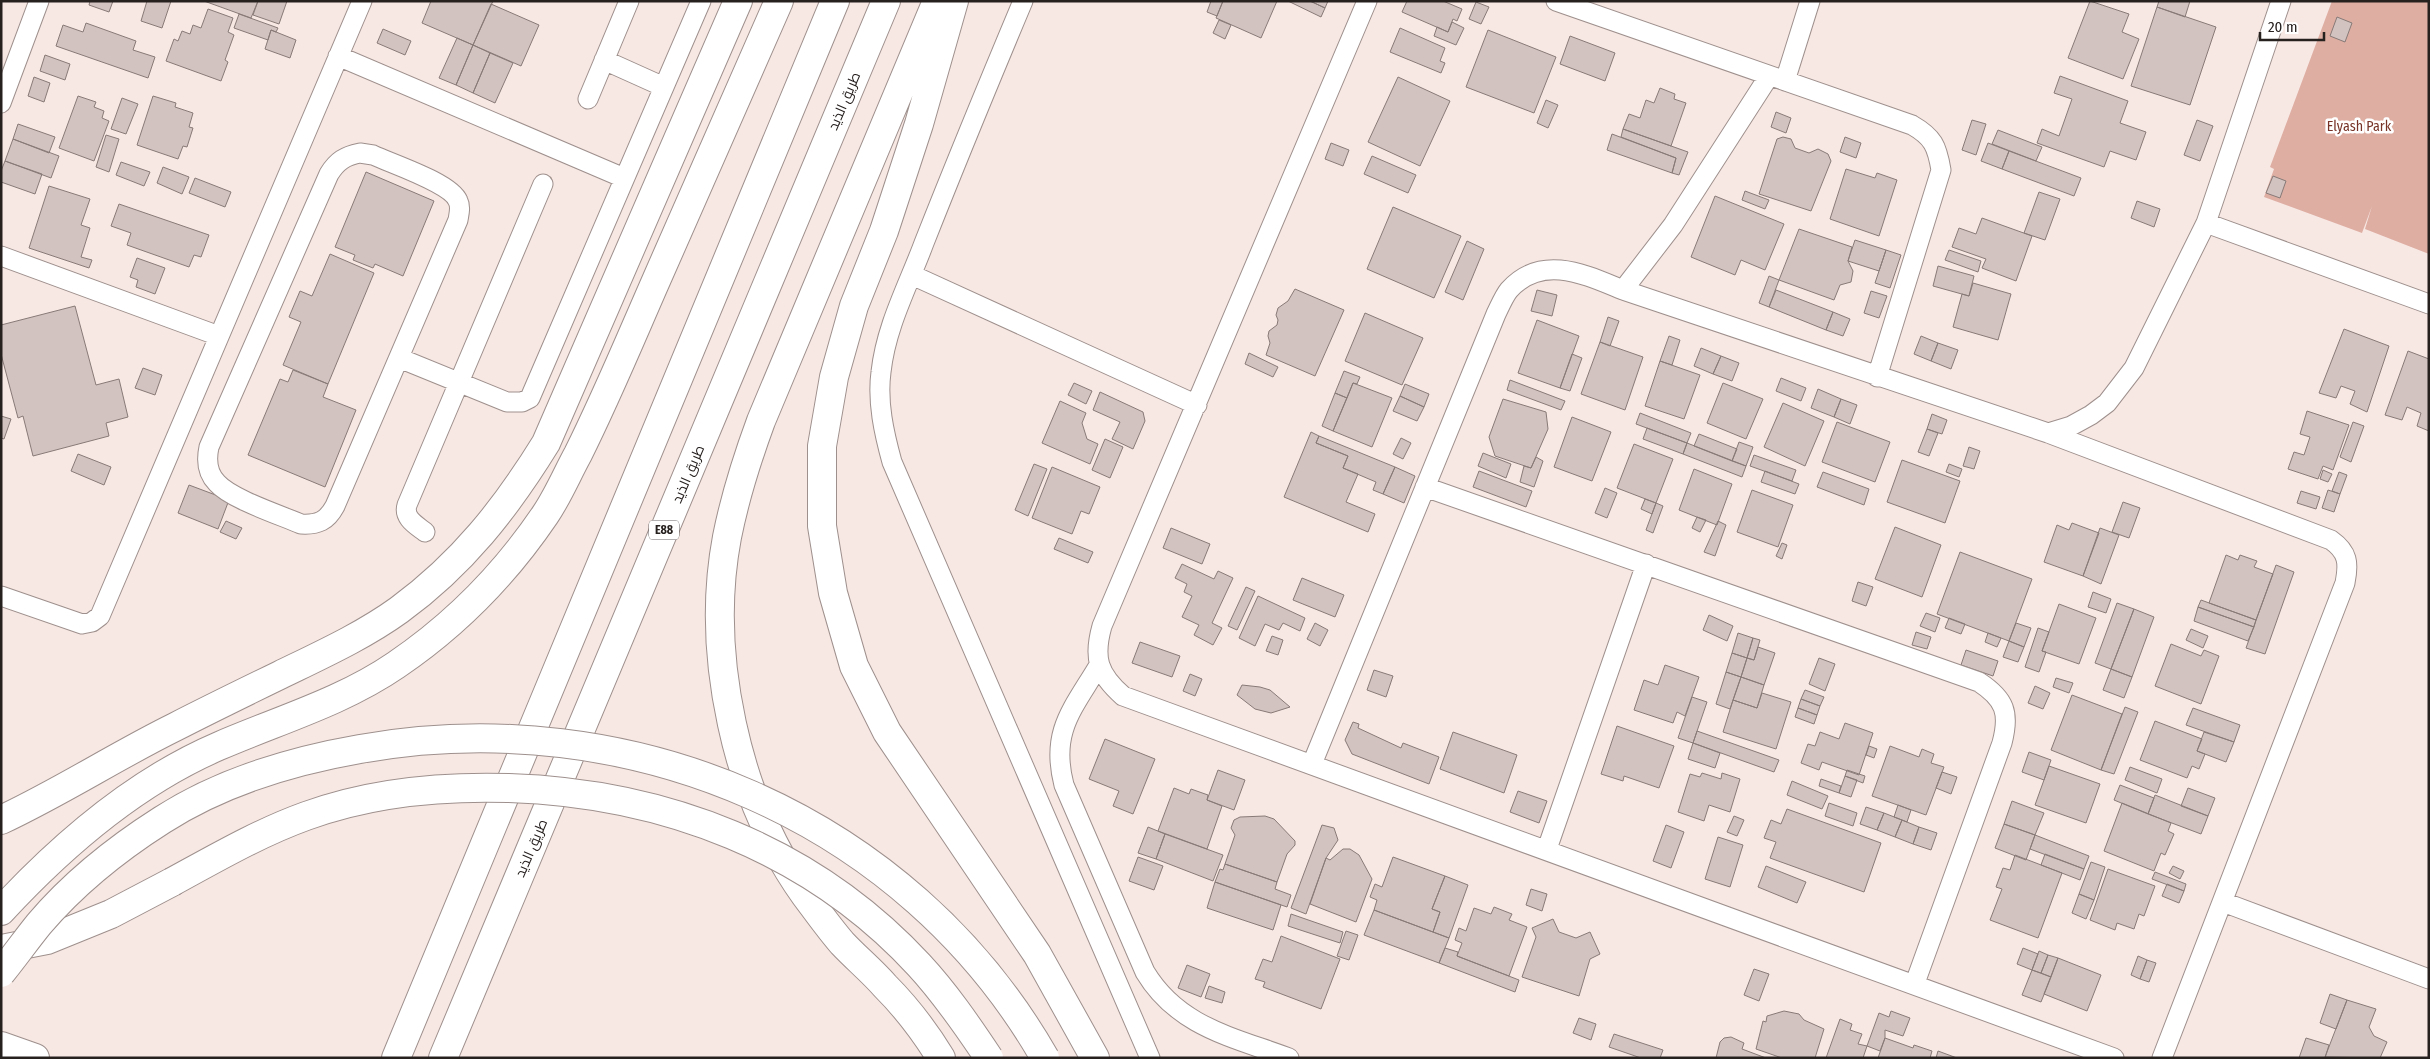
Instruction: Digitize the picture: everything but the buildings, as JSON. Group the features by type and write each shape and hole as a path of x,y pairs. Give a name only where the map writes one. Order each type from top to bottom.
{"highway":[{"path":"1,820 44,800 171,729 352,640 399,610 435,581 482,535 516,491 546,443 738,1"},
{"path":"1,911 58,854 104,815 161,776 217,747 316,708 356,689 422,646 463,613 494,582 522,548 547,512 604,400 780,1"},
{"path":"396,1058 835,1"},
{"name":"طريق الذيد","path":"443,1058 886,1"},
{"path":"937,1 761,421 740,479 727,539 720,600 722,662 731,723 748,783 773,840 804,893 841,942 887,987 927,1036 941,1058"},
{"path":"954,1 919,124 884,231 854,306 834,377 822,446 822,526 833,593 854,666 887,732 1037,954 1095,1058"},
{"path":"1,973 41,922 98,866 164,819 235,782 318,756 404,741 491,737 578,744 663,762 736,787 805,820 870,862 929,911 982,967 1028,1029 1045,1058"},
{"path":"1,949 56,936 111,914 237,846 307,816 380,796 456,787 532,789 594,795 655,807 714,826 762,848 824,884 873,921 918,964 958,1012 989,1058"},
{"path":"1,1046 35,1058"}],"street":[{"path":"1,103 39,1"},
{"path":"1,596 82,624 92,622 100,616 362,1"},
{"path":"588,99 629,1"},
{"path":"400,358 506,402 522,402 530,398 701,1"},
{"path":"1023,1 943,191 912,275 894,316 885,345 880,374 880,404 884,433 892,462 1150,1058"},
{"path":"1367,1 1197,406 1102,626 1097,645 1099,665 1108,683 1123,696 1547,849 2114,1058"},
{"path":"1556,1 1912,125 1927,133 1938,150 1941,170 1937,190 1877,377"},
{"path":"1623,290 1673,225 1777,78 1810,1"},
{"path":"2048,433 2071,426 2091,415 2122,385 2147,344 2206,223 2281,1"},
{"path":"338,56 624,178"},
{"path":"604,60 664,87"},
{"path":"360,153 373,155 446,187 458,201 460,210 458,220 400,358 336,506 322,522 313,525 301,524 228,492 217,483 209,472 206,459 209,448 329,174 336,163 348,156 360,153"},
{"path":"425,532 409,519 406,510 543,184"},
{"path":"2206,223 2429,304"},
{"path":"1,256 219,336"},
{"path":"1312,764 1496,314 1509,290 1530,274 1556,268 1582,274 1623,290 1877,377 2048,433 2331,540 2342,548 2347,558 2346,583 2162,1058"},
{"path":"912,275 1197,406"},
{"path":"1425,487 1979,682 1994,692 2004,707 2007,725 1915,984"},
{"path":"1547,849 1646,564"},
{"path":"1099,665 1062,732 1059,750 1060,768 1064,785 1145,972 1163,998 1187,1018 1289,1058"},
{"path":"2223,902 2429,980"}],"green space":[{"name":"Elyash Park","path":"2332,1 2429,1 2429,254 2365,229 2372,206 2362,233 2264,197 2274,169 2270,167"}]}
